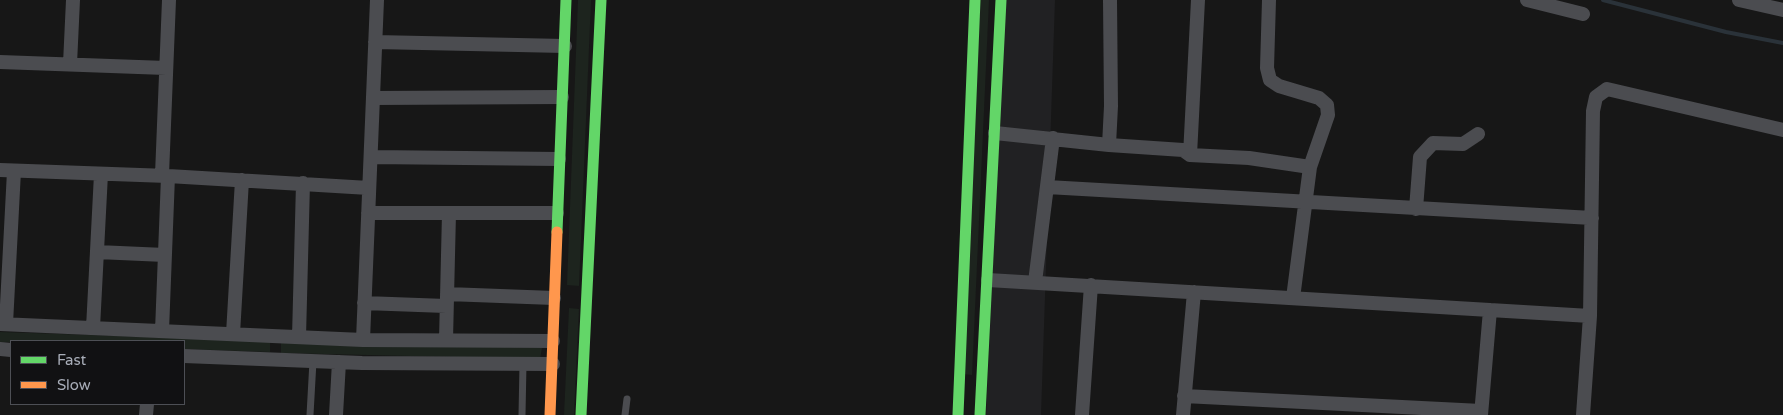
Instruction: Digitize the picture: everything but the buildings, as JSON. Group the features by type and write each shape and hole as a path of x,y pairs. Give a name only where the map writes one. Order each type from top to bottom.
{"street":[{"path":"70,64 73,0"},
{"path":"162,331 165,255 166,68 169,0"},
{"path":"363,340 377,0"},
{"path":"550,415 566,0"},
{"path":"581,415 600,0"},
{"path":"958,415 975,0"},
{"path":"981,410 1001,0"},
{"path":"1109,145 1111,106 1110,0"},
{"path":"1190,155 1198,0"},
{"path":"1269,0 1267,68 1270,80 1279,86 1319,98 1327,106 1328,115 1310,167 1293,298"},
{"path":"1527,0 1583,14"},
{"path":"1740,0 1783,10"},
{"path":"375,42 565,46"},
{"path":"0,62 166,68"},
{"path":"1595,415 1583,415 1590,316 1593,111 1596,97 1607,89 1783,130"},
{"path":"373,98 562,97"},
{"path":"995,133 1109,145 1183,150 1190,155 1250,158 1310,167"},
{"path":"1416,209 1420,157 1433,143 1463,144 1478,134"},
{"path":"1035,282 1053,138"},
{"path":"370,157 559,159"},
{"path":"369,188 165,176 7,170 3,324 363,340 553,341"},
{"path":"93,328 100,174"},
{"path":"233,334 242,180"},
{"path":"299,337 303,183"},
{"path":"1047,187 1592,218"},
{"path":"368,213 557,213"},
{"path":"446,340 449,213"},
{"path":"97,252 165,255"},
{"path":"988,280 1590,316"},
{"path":"1082,415 1091,285"},
{"path":"1182,415 1194,292"},
{"path":"364,303 554,298"},
{"path":"1184,396 1481,413 1490,310"},
{"path":"185,356 339,362 553,364"},
{"path":"336,415 339,362"},
{"path":"960,375 969,381 982,378"},
{"path":"958,401 971,398 981,410"}],"lane":[{"path":"310,415 313,361"},
{"path":"522,415 523,364"},
{"path":"626,399 626,415"}],"shaded area":[{"path":"578,0 591,0 579,286 567,285"},
{"path":"980,0 989,0 972,375 963,374"},
{"path":"1005,0 1055,0 1041,415 986,415"},
{"path":"569,308 579,309 574,415 564,415"},
{"path":"0,332 270,341 270,352 185,349 185,340 10,340 10,342 0,342"},
{"path":"281,341 542,348 540,359 281,353"}],"waterway":[{"path":"1603,0 1726,32 1783,43"}],"traffic: fast":[{"path":"557,232 566,0"},
{"path":"581,415 601,0"},
{"path":"958,415 975,0"},
{"path":"980,415 1001,0"}],"traffic: slow":[{"path":"550,415 557,232"}]}
